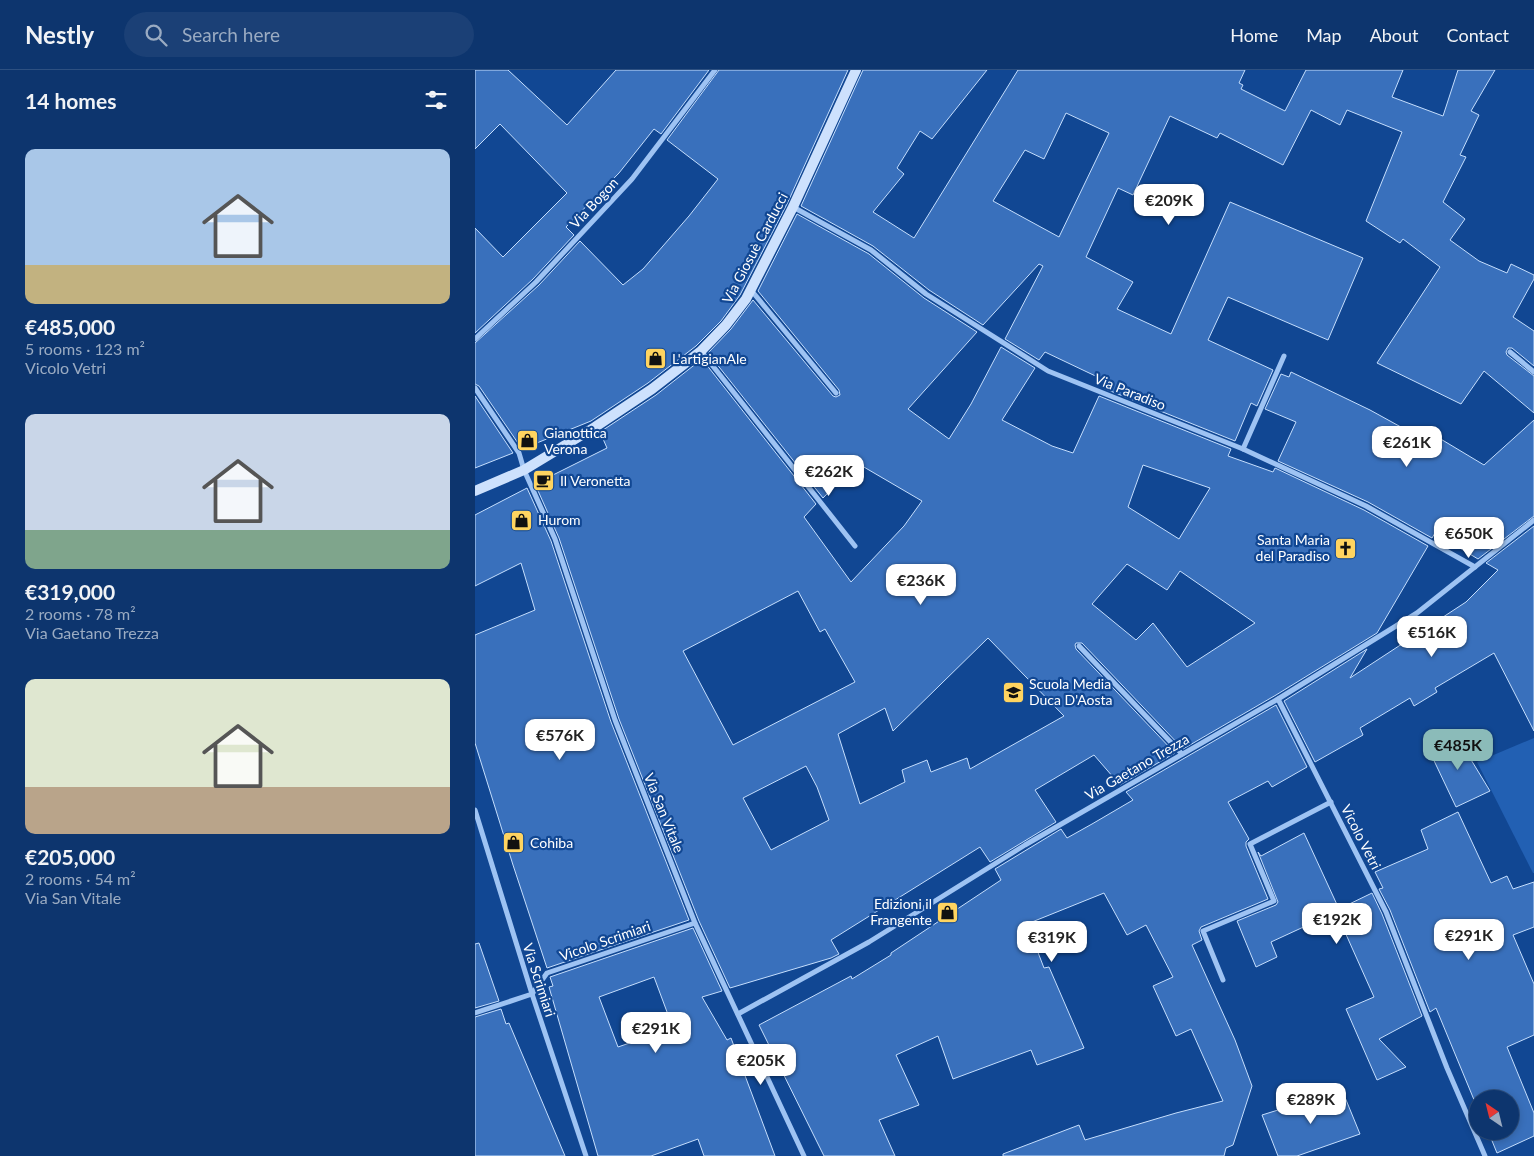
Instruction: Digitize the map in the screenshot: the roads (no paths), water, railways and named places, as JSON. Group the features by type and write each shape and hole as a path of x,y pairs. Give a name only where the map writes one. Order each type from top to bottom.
{"street":[{"name":"Via Bogon","path":"475,339 536,282 632,179 715,70"},
{"name":"Via Giosuè Carducci","path":"475,491 524,470 595,428 653,389 701,351 726,324 746,299 793,207 856,70"},
{"name":"Via Paradiso","path":"793,207 871,250 926,294 1048,371 1243,449 1366,506 1475,567"},
{"path":"750,290 836,393"},
{"path":"701,351 855,546"},
{"path":"1509,352 1534,372"},
{"path":"1243,449 1284,356"},
{"name":"Via San Vitale","path":"475,388 519,453 524,470 555,539 615,720 695,923 805,1156"},
{"name":"Via Gaetano Trezza","path":"738,1014 869,942 1025,845 1278,699 1417,613 1534,520"},
{"path":"1079,646 1183,754"},
{"name":"Vicolo Vetri","path":"1278,699 1386,912 1447,1068 1485,1156"},
{"path":"1223,980 1203,931 1274,901 1250,844 1331,802"},
{"name":"Via Scrimiari","path":"475,810 532,994 586,1156"},
{"name":"Vicolo Scrimiari","path":"532,994 547,972 695,923"},
{"path":"475,1013 532,994"}],"place":[{"name":"L'artigianAle","path":"656,359"},
{"name":"Gianottica Verona","path":"528,441"},
{"name":"Il Veronetta","path":"544,481"},
{"name":"Hurom","path":"522,520"},
{"name":"Santa Maria del Paradiso","path":"1346,548"},
{"name":"Scuola Media Duca D'Aosta","path":"1013,692"},
{"name":"Cohiba","path":"514,843"},
{"name":"Edizioni il Frangente","path":"948,912"}]}
